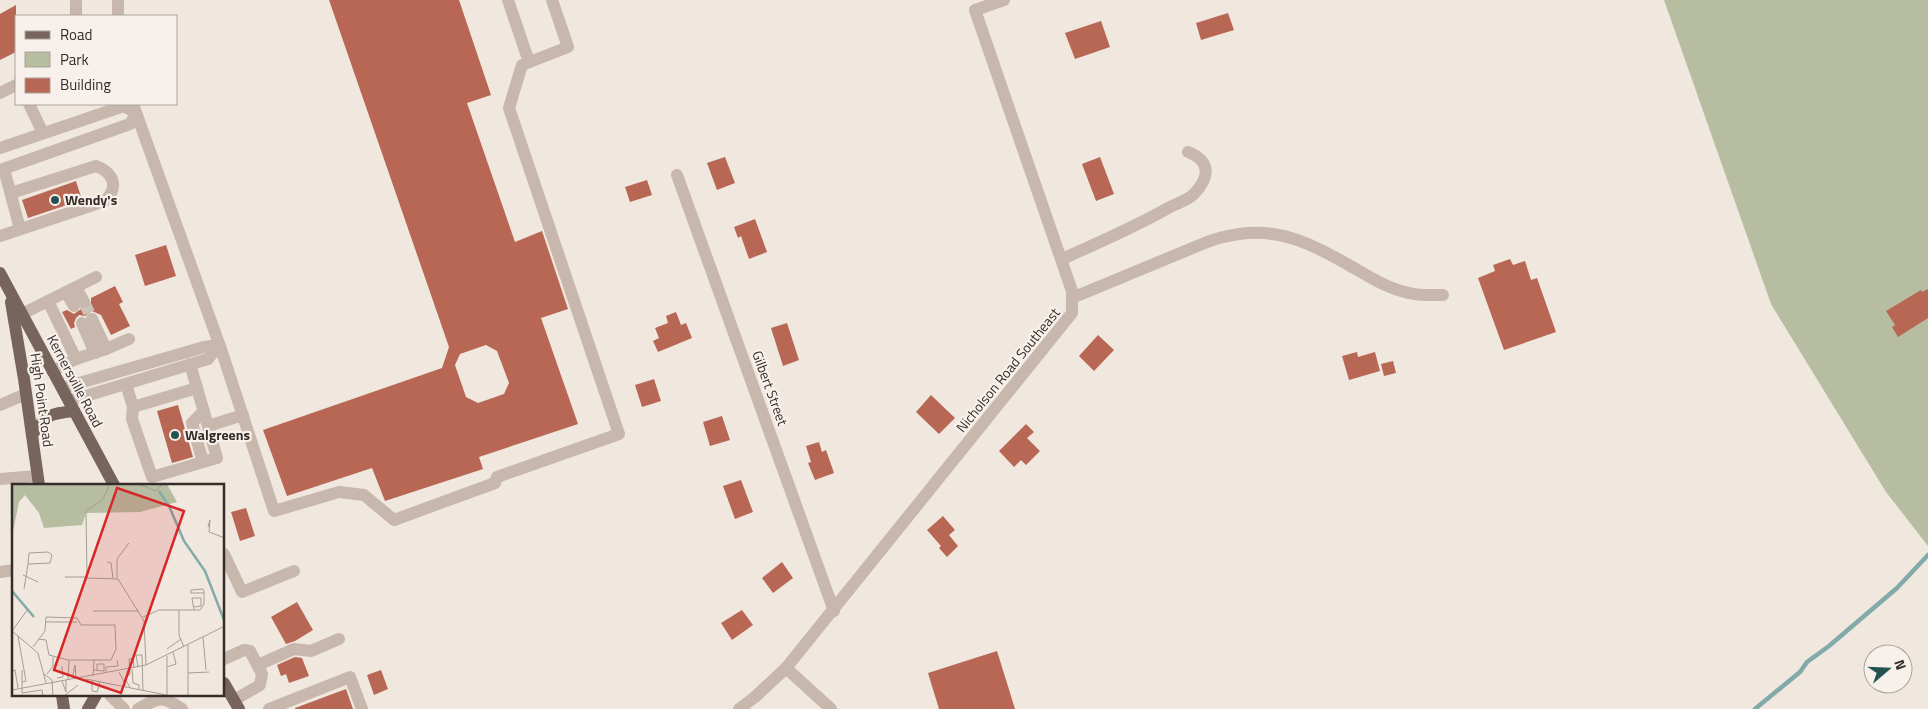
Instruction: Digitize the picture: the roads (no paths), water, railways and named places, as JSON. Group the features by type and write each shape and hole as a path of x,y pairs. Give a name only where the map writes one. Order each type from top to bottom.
{"main road":[{"path":"0,273 9,291"},
{"name":"Kernersville Road","path":"9,291 113,484"},
{"name":"High Point Road","path":"9,291 38,480"},
{"path":"32,435 43,419 71,406"},
{"path":"225,685 236,704"},
{"path":"62,696 64,709"},
{"path":"88,709 95,696"}],"street":[{"path":"76,0 76,15"},
{"path":"118,0 118,15"},
{"path":"508,0 529,62"},
{"path":"135,109 220,345 274,511 339,492 364,495 394,520 495,483 497,477 619,434 508,108 522,65 568,47 552,0"},
{"name":"Nicholson Road Southeast","path":"739,709 786,668 1072,313 1072,291 1062,259 975,10 985,3 1004,0"},
{"path":"0,93 15,86"},
{"path":"29,105 43,133"},
{"path":"0,148 124,106 135,109"},
{"path":"20,229 11,193 2,170 130,124 135,109"},
{"path":"1062,259 1146,221 1193,194 1203,181 1206,170 1204,163 1198,156 1188,152"},
{"path":"0,236 105,201 111,195 113,184 111,176 105,170 96,166 11,193"},
{"name":"Gilbert Street","path":"678,175 834,610"},
{"path":"1072,298 1207,242 1228,235 1252,232 1285,236 1310,244 1376,281 1409,293 1443,295"},
{"path":"22,314 96,277"},
{"path":"71,290 79,304"},
{"path":"48,301 76,359"},
{"path":"87,321 101,351"},
{"path":"52,371 76,359 129,339"},
{"path":"71,406 126,384 208,359 220,345"},
{"path":"62,388 204,347 220,345"},
{"path":"126,384 134,407 132,418 152,477 217,458 190,364"},
{"path":"134,407 197,388"},
{"path":"0,405 26,394"},
{"path":"203,462 192,423 204,411"},
{"path":"208,426 243,415"},
{"path":"0,479 38,480"},
{"path":"225,556 242,592 294,571"},
{"path":"258,665 294,649 311,651 339,639"},
{"path":"225,659 244,650 250,651 262,674 260,686 236,704"},
{"path":"786,668 831,709"},
{"path":"269,709 350,677 362,709"},
{"path":"111,696 124,709"},
{"path":"138,709 152,701 163,698 182,709"}],"waterway":[{"path":"1755,709 1800,672 1807,662 1829,646 1897,588 1928,555"}],"tunnel":[{"path":"84,302 92,319"}],"place":[{"name":"Wendy's","path":"55,200"},
{"name":"Walgreens","path":"175,435"}]}
